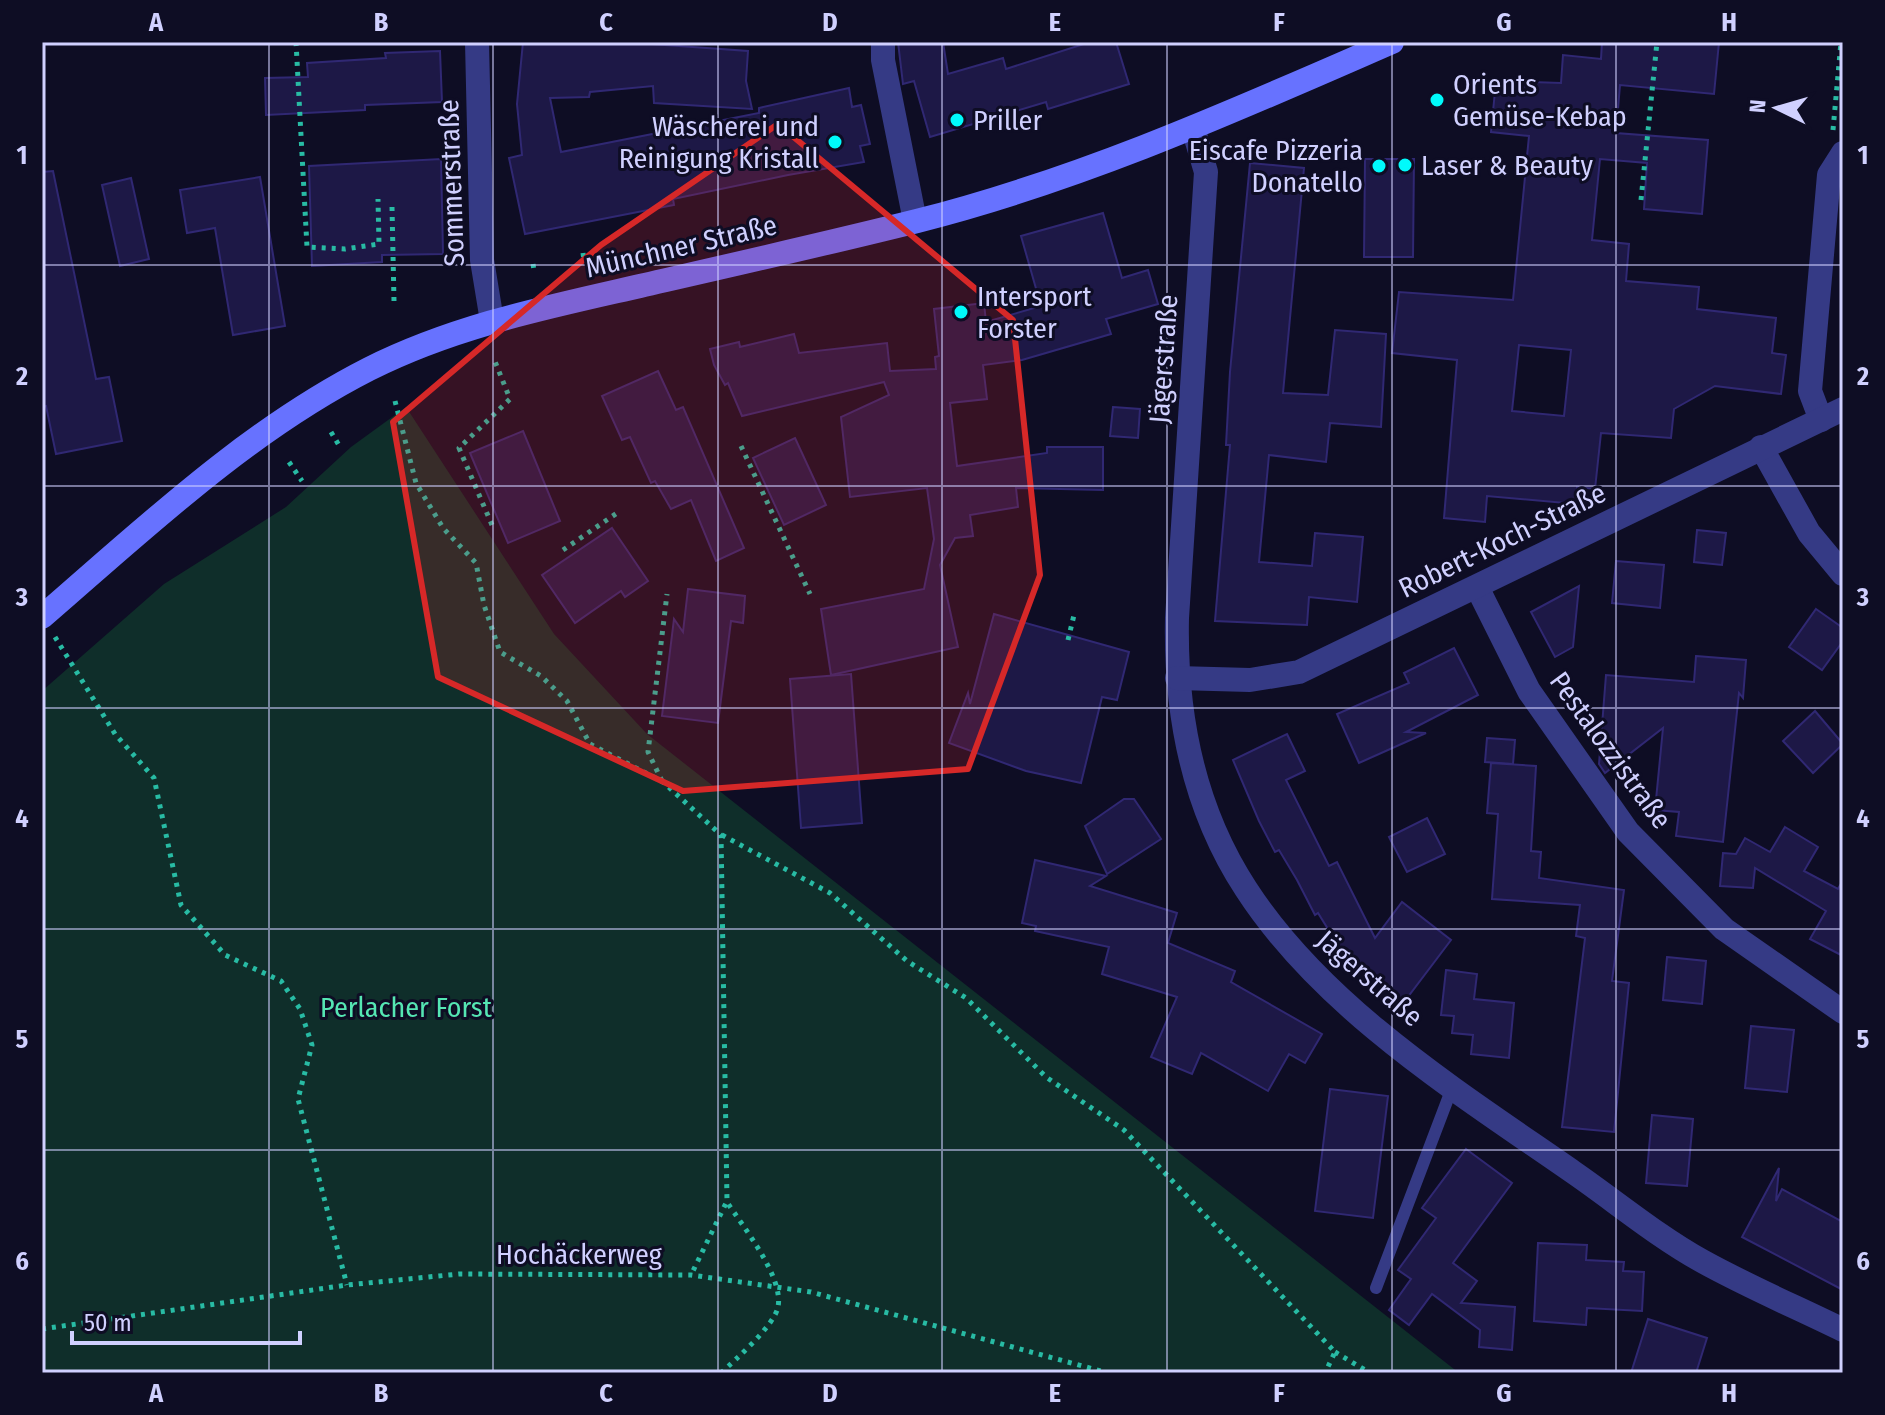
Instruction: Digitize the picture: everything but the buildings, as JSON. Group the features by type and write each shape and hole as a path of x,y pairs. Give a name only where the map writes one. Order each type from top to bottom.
{"main road":[{"name":"Münchner Straße","path":"42,616 209,474 295,412 373,367 492,321 915,221 1058,180 1193,128 1392,42"}],"street":[{"name":"Sommerstraße","path":"477,42 482,260 492,321"},
{"path":"883,42 883,60 915,221"},
{"name":"Jägerstraße","path":"1193,128 1206,172 1179,587 1177,678 1188,751 1205,808 1245,887 1283,940 1322,982 1452,1088 1700,1260 1843,1330"},
{"path":"1832,415 1810,391 1829,175 1843,153"},
{"name":"Robert-Koch-Straße","path":"1177,678 1250,680 1299,672 1832,415"},
{"path":"1761,447 1809,533 1843,574"},
{"name":"Pestalozzistraße","path":"1477,587 1529,691 1628,832 1724,929 1843,1012"}],"lane":[{"path":"1376,1288 1452,1088"}],"path":[{"path":"296,42 307,247 345,249 379,244 378,199"},
{"path":"336,42 343,42"},
{"path":"1641,200 1657,42"},
{"path":"1829,175 1841,42"},
{"path":"392,207 394,301"},
{"path":"533,264 534,271"},
{"path":"492,525 459,448 510,399 494,359"},
{"path":"395,401 416,483 443,528 476,563 484,605 500,652 541,676 567,701 590,744 663,782 721,835 830,893 907,961 966,998 1046,1077 1124,1130 1335,1352 1370,1373"},
{"path":"331,432 340,447"},
{"path":"741,446 810,594"},
{"path":"289,462 302,481"},
{"path":"563,550 617,513"},
{"path":"663,782 648,752 667,594"},
{"path":"1068,640 1074,615"},
{"path":"69,660 115,734 154,778 181,905 225,955 281,981 300,1009 312,1045 298,1099 347,1285"},
{"path":"691,1275 727,1201 721,835"},
{"path":"721,1373 752,1343 778,1309 778,1285 727,1201"},
{"name":"Hochäckerweg","path":"42,1329 347,1285 521,1272 691,1275 778,1285 1108,1373"},
{"path":"1325,1373 1335,1352"}],"highlighted area":[{"path":"778,124 1013,320 1040,575 968,769 683,791 438,677 393,422 601,245"}],"green space":[{"name":"Perlacher Forst","path":"406,407 554,634 647,734 1459,1373 42,1373 42,691 164,584 286,507 351,447"}],"place":[{"name":"Orients Gemüse-Kebap","path":"1437,100"},
{"name":"Priller","path":"957,120"},
{"name":"Wäscherei und Reinigung Kristall","path":"835,142"},
{"name":"Laser & Beauty","path":"1405,165"},
{"name":"Eiscafe Pizzeria Donatello","path":"1379,166"},
{"name":"Intersport Forster","path":"961,312"}]}
